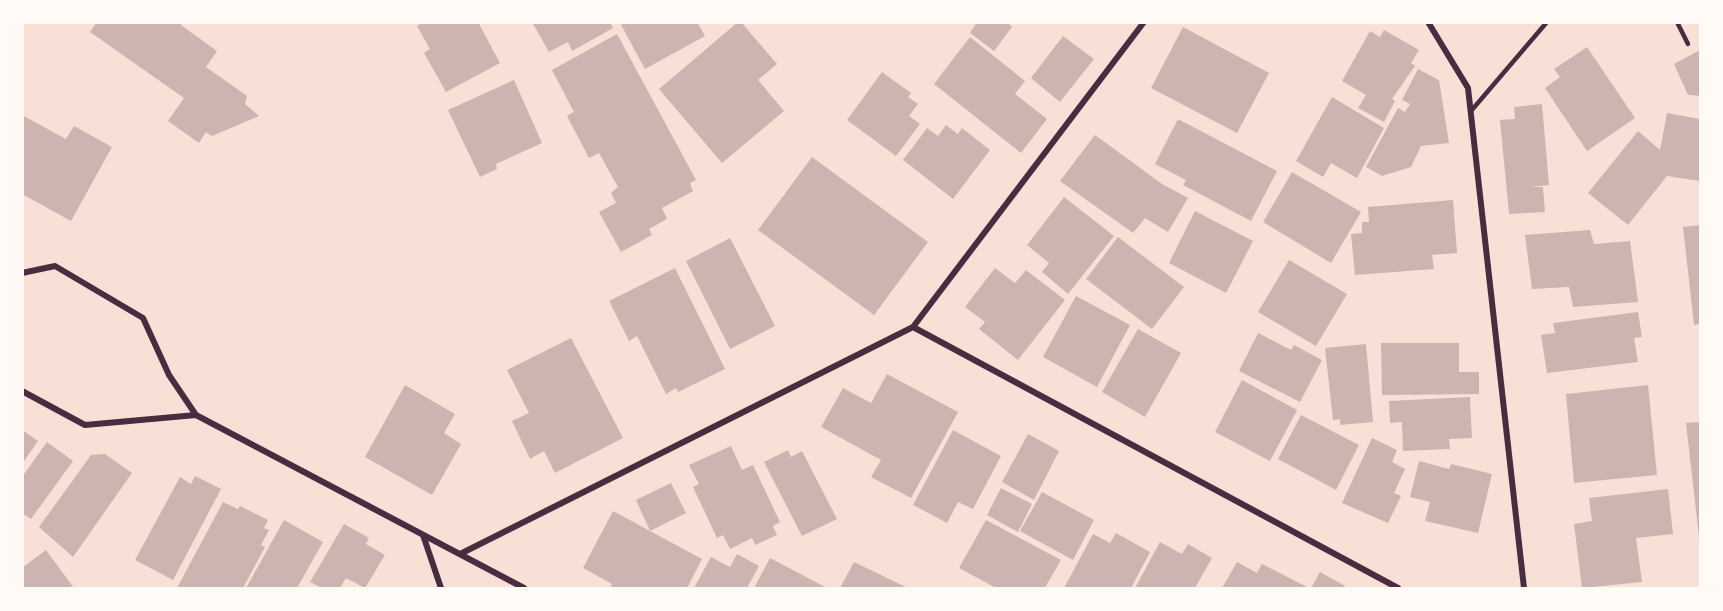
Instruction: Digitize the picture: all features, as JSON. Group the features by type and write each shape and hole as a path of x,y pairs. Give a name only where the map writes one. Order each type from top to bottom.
{"street":[{"path":"460,554 913,327 1144,22"},
{"path":"1428,22 1468,88 1524,588"},
{"path":"22,273 55,266 143,318 169,375 196,415 524,588"},
{"path":"913,327 1398,588"},
{"path":"22,391 85,425 196,415"},
{"path":"423,535 441,588"}],"lane":[{"path":"1471,111 1547,22"},
{"path":"1677,22 1688,44"}],"building":[{"path":"97,22 183,22 181,25 217,51 206,67 247,96 245,104 259,116 212,136 206,132 199,143 168,121 184,98 90,32"},
{"path":"423,22 478,22 500,63 446,92 424,53 430,49 417,26"},
{"path":"532,22 610,22 613,28 572,51 568,42 549,52"},
{"path":"625,22 697,22 705,36 645,69 621,25"},
{"path":"738,22 741,22 777,64 758,80 784,111 722,163 659,89"},
{"path":"977,22 1007,22 1012,27 994,51 970,33"},
{"path":"1183,27 1269,73 1237,133 1151,88"},
{"path":"1384,30 1419,50 1411,63 1415,66 1392,99 1395,101 1384,122 1358,108 1366,95 1342,81 1370,31 1380,37"},
{"path":"617,34 696,180 690,183 693,191 662,208 667,219 649,229 652,235 621,252 599,212 616,203 611,193 618,187 599,153 589,158 567,116 574,112 552,70"},
{"path":"1063,36 1094,59 1060,102 1031,78"},
{"path":"970,37 1025,81 1015,94 1047,119 1021,153 934,84"},
{"path":"1587,47 1635,118 1587,151 1545,88 1560,77 1554,69"},
{"path":"1700,50 1700,96 1688,95 1674,64"},
{"path":"1418,69 1439,80 1449,143 1421,146 1411,167 1382,176 1366,167 1398,108 1405,112 1410,104 1402,100"},
{"path":"882,72 911,93 908,97 918,104 909,116 920,124 896,156 847,120"},
{"path":"514,80 542,143 496,164 497,169 480,177 448,110"},
{"path":"1332,97 1384,128 1357,178 1331,163 1323,177 1296,161"},
{"path":"1542,104 1549,185 1530,187 1543,187 1545,212 1509,214 1500,120 1515,119 1514,107"},
{"path":"1667,113 1700,119 1700,181 1667,176 1628,225 1588,193 1638,131 1660,150"},
{"path":"22,115 66,139 74,126 112,147 71,221 22,194"},
{"path":"1178,119 1277,171 1251,221 1183,185 1186,180 1155,164"},
{"path":"946,125 958,134 962,128 990,150 953,199 903,160 927,128 938,136"},
{"path":"1095,135 1162,184 1188,198 1168,232 1145,218 1133,233 1060,181"},
{"path":"812,157 928,242 874,315 758,230"},
{"path":"1292,172 1361,212 1331,263 1263,222"},
{"path":"1064,197 1114,236 1068,294 1042,272 1049,263 1027,245"},
{"path":"1453,200 1457,253 1432,255 1434,269 1355,275 1351,234 1362,233 1362,222 1369,222 1368,207"},
{"path":"1195,211 1253,241 1226,293 1169,263"},
{"path":"1700,225 1700,324 1694,325 1683,227"},
{"path":"1590,230 1594,244 1630,241 1638,302 1573,307 1569,287 1532,289 1525,235"},
{"path":"1118,237 1184,287 1152,329 1086,279"},
{"path":"730,238 775,326 730,349 686,261"},
{"path":"1289,260 1347,294 1316,346 1258,312"},
{"path":"675,268 725,369 678,392 676,388 666,394 637,336 629,341 609,301"},
{"path":"995,268 1015,283 1026,270 1065,300 1018,360 979,329 985,322 965,307"},
{"path":"1076,296 1130,325 1097,387 1043,357"},
{"path":"1638,312 1642,337 1634,338 1638,362 1547,373 1541,335 1555,333 1553,323"},
{"path":"1138,329 1181,353 1145,417 1102,392"},
{"path":"1258,333 1291,350 1294,345 1322,360 1300,402 1239,371"},
{"path":"571,338 623,438 555,473 544,451 530,459 512,421 529,413 507,370"},
{"path":"1381,343 1459,343 1459,372 1479,372 1479,394 1382,395"},
{"path":"1366,344 1373,422 1340,425 1340,419 1333,420 1325,348"},
{"path":"887,374 958,412 911,498 871,477 881,460 821,427 843,388 871,403"},
{"path":"1242,380 1297,410 1270,461 1215,432"},
{"path":"405,385 455,414 444,433 461,444 432,495 365,457"},
{"path":"1648,385 1657,475 1574,483 1566,394"},
{"path":"1470,397 1472,438 1449,439 1450,449 1403,451 1402,422 1390,423 1389,401"},
{"path":"1301,415 1359,445 1336,490 1278,459"},
{"path":"1700,422 1700,537 1699,537 1686,423"},
{"path":"22,430 38,441 22,464"},
{"path":"953,430 1001,456 973,509 958,502 947,523 913,505"},
{"path":"1028,434 1059,451 1034,500 1002,482"},
{"path":"1372,438 1397,450 1392,462 1405,469 1394,493 1401,496 1388,523 1342,503"},
{"path":"47,442 73,461 31,519 22,513 22,477"},
{"path":"731,446 742,470 753,465 780,522 773,526 777,535 755,545 752,538 730,549 723,535 717,538 693,487 699,484 689,465"},
{"path":"788,450 791,457 802,451 837,519 802,536 764,462"},
{"path":"105,454 132,473 73,557 39,527 91,455"},
{"path":"1419,461 1449,469 1451,464 1492,474 1478,533 1425,521 1430,502 1410,497"},
{"path":"195,476 221,489 173,580 135,560 180,477 191,484"},
{"path":"671,483 686,513 650,531 636,500"},
{"path":"1001,488 1032,504 1018,532 987,515"},
{"path":"1668,489 1673,534 1636,538 1642,582 1582,588 1574,524 1592,521 1589,498"},
{"path":"1042,492 1094,520 1073,560 1020,531"},
{"path":"223,502 238,509 240,506 268,520 264,528 269,530 261,545 265,547 243,588 177,588"},
{"path":"613,511 702,559 687,588 610,588 612,584 583,568"},
{"path":"284,520 323,542 297,588 246,588"},
{"path":"986,520 1061,560 1045,588 996,588 959,568"},
{"path":"344,524 369,538 366,544 385,555 365,588 346,578 340,588 322,588 310,582"},
{"path":"1116,533 1150,552 1131,588 1064,588 1093,534 1110,543"},
{"path":"1160,542 1182,554 1188,544 1212,558 1195,588 1135,588"},
{"path":"46,550 74,588 22,588 22,568"},
{"path":"737,554 759,566 747,588 694,588 711,557 730,567"},
{"path":"770,558 827,588 754,588"},
{"path":"854,562 908,588 840,588"},
{"path":"1237,562 1257,573 1262,564 1309,588 1222,588"},
{"path":"1320,572 1345,586 1343,588 1311,588"}]}
